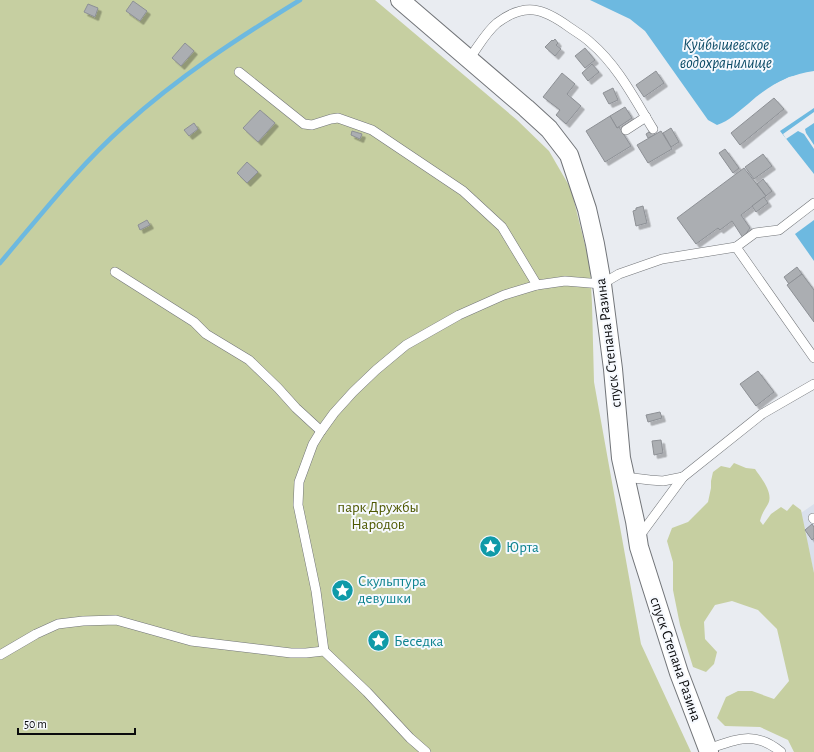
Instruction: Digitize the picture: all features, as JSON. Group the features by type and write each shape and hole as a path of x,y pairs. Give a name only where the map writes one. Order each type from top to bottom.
{"street":[{"name":"спуск Степана Разина","path":"400,0 549,129 569,155 587,209 602,284 613,369 621,458 638,539 647,575 679,673 709,750"}],"lane":[{"path":"469,59 496,24 508,16 523,10 533,9 543,11 562,21 591,43 611,64 653,129"},
{"path":"239,72 304,124 312,125 338,118 372,130 463,191 502,227 537,285"},
{"path":"626,130 646,117"},
{"path":"426,752 410,738 367,692 324,651 316,592 298,505 299,482 301,475 313,444 321,430 334,412 352,392 406,345 459,315 504,295 537,285 565,281 602,284 619,274 662,259 736,247 756,233 779,230 814,203"},
{"path":"736,247 814,358"},
{"path":"115,272 194,322 206,334 249,360 296,408 321,430"},
{"path":"638,539 683,477 762,414 814,384"},
{"path":"626,477 664,481 683,477"},
{"path":"0,655 36,634 58,624 83,621 116,620 191,641 291,653 324,651"},
{"path":"709,750 739,738 758,738 781,752"}],"shaded area":[{"path":"814,504 814,573 801,513"}],"green space":[{"name":"парк Дружбы Народов","path":"0,0 375,0 517,120 549,151 571,189 590,265 594,382 641,644 691,752 0,752"},
{"path":"734,463 746,468 755,469 768,490 768,504 760,521 763,525 771,514 781,507 787,511 793,504 801,510 814,573 814,752 794,752 788,740 760,727 725,726 717,718 726,697 738,691 752,691 774,699 789,681 777,629 758,610 732,601 715,605 704,622 705,639 717,652 714,664 706,672 693,667 680,625 673,590 673,562 667,541 672,528 688,522 708,502 713,472 721,466 730,468"}],"water":[{"name":"Куйбышевское водохранилище","path":"590,0 814,0 814,71 795,75 778,82 729,119 717,125 708,120 645,31 630,19"},
{"path":"814,108 814,174 780,131"},
{"path":"814,220 814,261 795,234"}],"pier":[{"path":"814,72 790,78 775,86 762,94 729,122 751,102 774,85 789,77"},
{"path":"814,112 814,123 805,129 814,145 814,149 804,134 798,131 786,139 783,134"}],"building":[{"path":"133,1 147,11 140,21 126,11"},
{"path":"88,4 98,8 95,17 84,12"},
{"path":"555,39 558,43 556,45 561,49 555,56 545,47"},
{"path":"185,43 194,51 181,66 172,58"},
{"path":"585,48 595,60 585,68 575,56"},
{"path":"592,64 599,72 588,81 582,73"},
{"path":"656,71 664,83 644,97 636,85"},
{"path":"562,73 575,84 567,94 581,106 566,124 556,115 560,110 543,97"},
{"path":"613,88 618,100 609,104 603,93"},
{"path":"774,98 784,109 740,145 731,133"},
{"path":"625,107 632,118 617,128 610,116"},
{"path":"260,110 275,123 258,142 243,128"},
{"path":"610,116 631,146 605,162 586,131"},
{"path":"194,123 198,129 189,136 184,130"},
{"path":"671,128 679,142 671,147 663,133"},
{"path":"652,130 655,135 648,138 646,134"},
{"path":"352,131 362,134 360,139 351,135"},
{"path":"661,131 672,149 648,163 637,145"},
{"path":"725,149 739,168 733,173 719,153"},
{"path":"763,154 772,166 754,179 745,167"},
{"path":"247,162 258,172 247,183 237,173"},
{"path":"744,168 766,196 741,215 750,228 743,238 732,221 720,230 718,228 696,244 677,218"},
{"path":"763,179 772,191 766,196 757,184"},
{"path":"764,197 768,203 756,212 752,206"},
{"path":"643,206 647,223 636,226 633,211 636,210 636,208"},
{"path":"147,220 150,225 140,230 138,225"},
{"path":"797,267 802,274 789,284 784,277"},
{"path":"802,274 814,290 814,322 787,285"},
{"path":"758,371 774,392 756,406 740,384"},
{"path":"660,412 662,418 648,422 646,415"},
{"path":"661,440 663,453 654,455 652,441"},
{"path":"812,524 814,527 814,538 812,540 805,530"}],"waterway":[{"path":"0,263 75,175 124,126 166,91 209,59 300,0"}],"place":[{"name":"Юрта","path":"490,547"},
{"name":"Скульптура девушки","path":"343,590"},
{"name":"Беседка","path":"378,641"}]}
